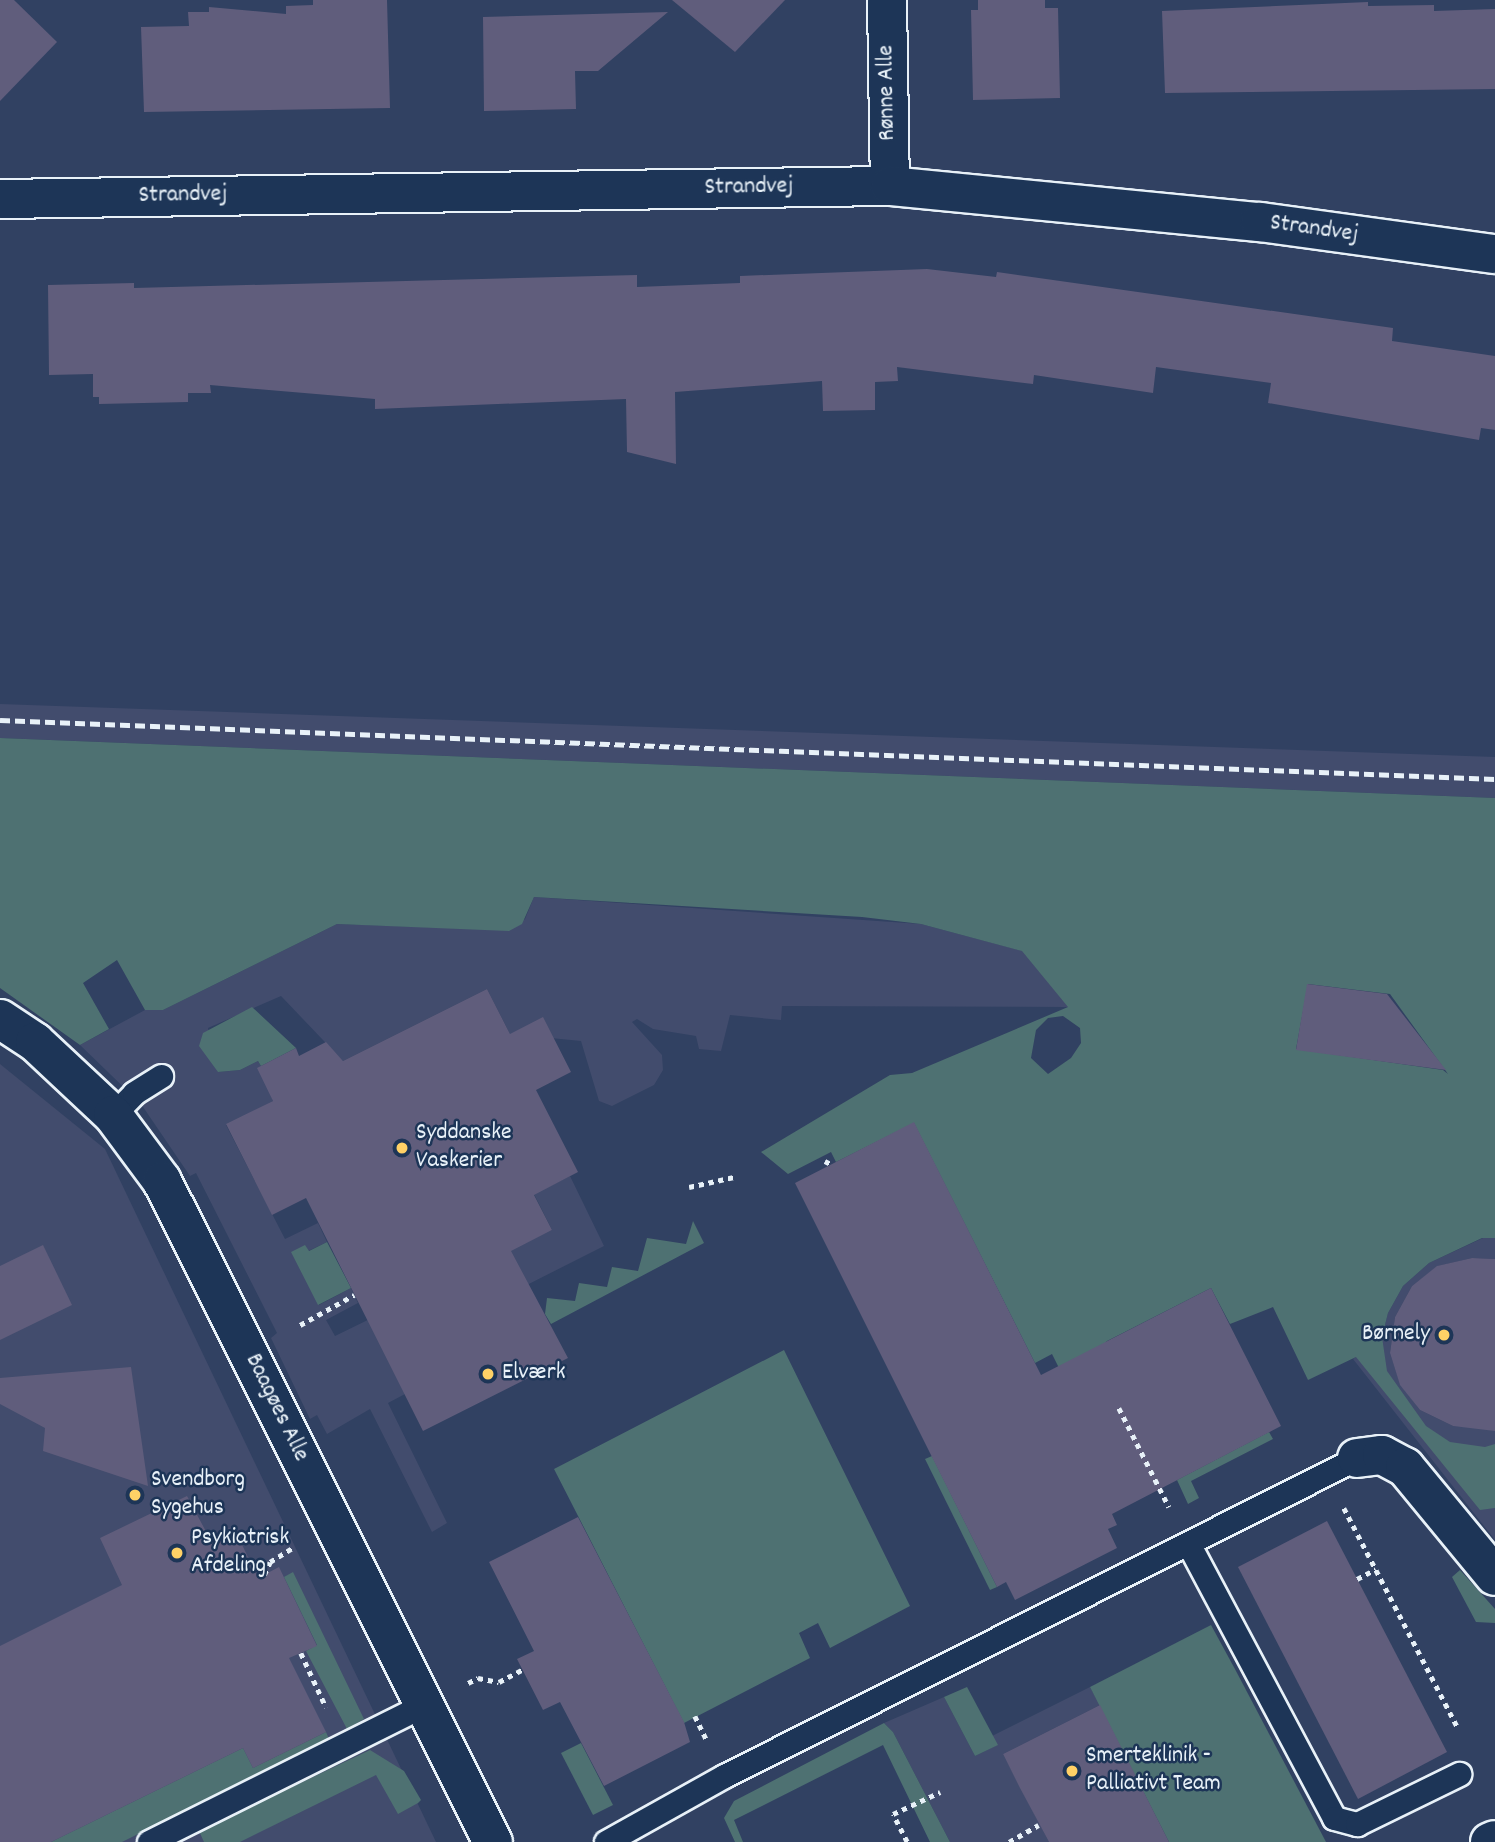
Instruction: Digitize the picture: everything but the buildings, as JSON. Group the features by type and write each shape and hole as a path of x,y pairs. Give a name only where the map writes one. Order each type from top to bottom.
{"street":[{"name":"Rønne Alle","path":"887,0 890,186"},
{"name":"Strandvej","path":"0,198 890,186 1246,221 1495,254"},
{"name":"Baagøes Alle","path":"0,1018 35,1042 113,1115 180,1213 493,1842"},
{"path":"1342,1466 1382,1455 1405,1467 1495,1576"},
{"path":"1490,1842 1495,1840"}],"lane":[{"path":"113,1115 134,1093 161,1076"},
{"path":"606,1842 724,1776 1342,1466"},
{"path":"1189,1545 1334,1818 1357,1824 1459,1774"},
{"path":"149,1842 424,1705"}],"path":[{"path":"825,1161 831,1164"},
{"path":"689,1186 734,1177"},
{"path":"300,1325 354,1296"},
{"path":"1119,1408 1152,1473"},
{"path":"1342,1466 1376,1569 1458,1728"},
{"path":"1357,1579 1376,1569"},
{"path":"301,1653 343,1747"},
{"path":"499,1682 522,1670"},
{"path":"907,1842 893,1814 940,1792"},
{"path":"1009,1842 1039,1825"}],"shaded area":[{"path":"0,704 1495,757 1495,798 0,738"},
{"path":"534,897 921,924 1023,951 1069,1007 782,1006 781,1020 730,1015 721,1051 699,1049 696,1036 653,1029 637,1019 632,1022 662,1055 663,1070 654,1085 612,1106 599,1101 581,1041 510,1034 487,989 343,1061 281,996 208,1028 218,1072 240,1070 258,1061 261,1066 273,1101 226,1125 285,1239 318,1223 327,1242 308,1251 319,1305 351,1288 358,1303 326,1320 335,1336 552,1230 534,1194 570,1176 604,1246 402,1348 405,1394 388,1403 447,1523 432,1532 370,1409 327,1434 317,1415 310,1419 271,1338 277,1333 196,1173 190,1176 141,1104 80,1045 145,1010 163,1010 337,924 509,930 525,919"},
{"name":"Svendborg Sygehus","path":"0,1064 105,1149 436,1842 0,1842"},
{"path":"1483,1238 1495,1238 1495,1259 1472,1258 1438,1266 1412,1286 1395,1317 1390,1353 1400,1384 1420,1410 1453,1426 1495,1428 1495,1540 1353,1359 1382,1337 1388,1313 1403,1286 1429,1263"},
{"path":"1090,1687 1100,1705 1003,1754 1049,1842 950,1842 893,1732 884,1723 944,1697 975,1756 997,1745 992,1736"}],"green space":[{"path":"0,738 1495,798 1495,1238 1482,1238 1429,1263 1403,1286 1388,1313 1382,1337 1387,1371 1426,1426 1450,1442 1485,1447 1495,1444 1495,1508 1480,1510 1356,1357 1308,1380 1273,1307 1230,1324 1211,1288 1107,1341 1066,1382 1052,1354 1035,1363 914,1123 836,1162 831,1152 788,1174 761,1152 890,1075 912,1073 1068,1007 1022,951 921,924 862,917 534,897 522,924 509,931 337,924 163,1010 145,1010 117,960 83,983 109,1029 80,1045 0,988","holes":["1308,984 1390,994 1448,1074 1443,1070 1296,1049","1063,1016 1080,1028 1081,1043 1071,1058 1048,1074 1031,1058 1036,1030 1048,1018"]},
{"path":"252,1007 296,1048 261,1066 258,1061 240,1070 218,1072 199,1046 203,1033"},
{"path":"693,1221 704,1243 551,1324 545,1314 547,1298 575,1301 579,1283 607,1287 612,1267 638,1271 647,1238 686,1244"},
{"path":"327,1242 351,1288 318,1305 291,1252 305,1245 309,1251"},
{"path":"784,1350 910,1606 830,1648 818,1623 799,1633 810,1658 684,1723 554,1469"},
{"path":"1269,1432 1273,1439 1191,1481 1199,1498 1188,1504 1177,1480"},
{"path":"932,1456 997,1587 990,1590 925,1459"},
{"path":"1460,1570 1495,1609 1495,1623 1476,1622 1452,1577"},
{"path":"293,1572 364,1719 347,1729 306,1651 317,1645 284,1577"},
{"path":"1211,1625 1326,1842 1169,1842 1090,1687"},
{"path":"967,1687 998,1745 975,1756 944,1697"},
{"path":"884,1723 893,1732 950,1842 930,1842 883,1745 734,1820 743,1842 735,1842 724,1818 734,1801"},
{"path":"326,1732 329,1739 122,1842 51,1842 243,1748 253,1768"},
{"path":"581,1743 613,1805 593,1815 561,1753"},
{"path":"370,1750 404,1771 421,1800 418,1803 398,1814 376,1775 240,1842 204,1842 199,1831"}],"railway":[{"path":"0,720 1495,779"}],"place":[{"name":"Syddanske Vaskerier","path":"402,1148"},
{"name":"Børnely","path":"1444,1335"},
{"name":"Elværk","path":"488,1374"},
{"name":"Svendborg Sygehus","path":"135,1495"},
{"name":"Psykiatrisk Afdeling","path":"177,1553"},
{"name":"Smerteklinik - Palliativt Team","path":"1072,1771"}]}
